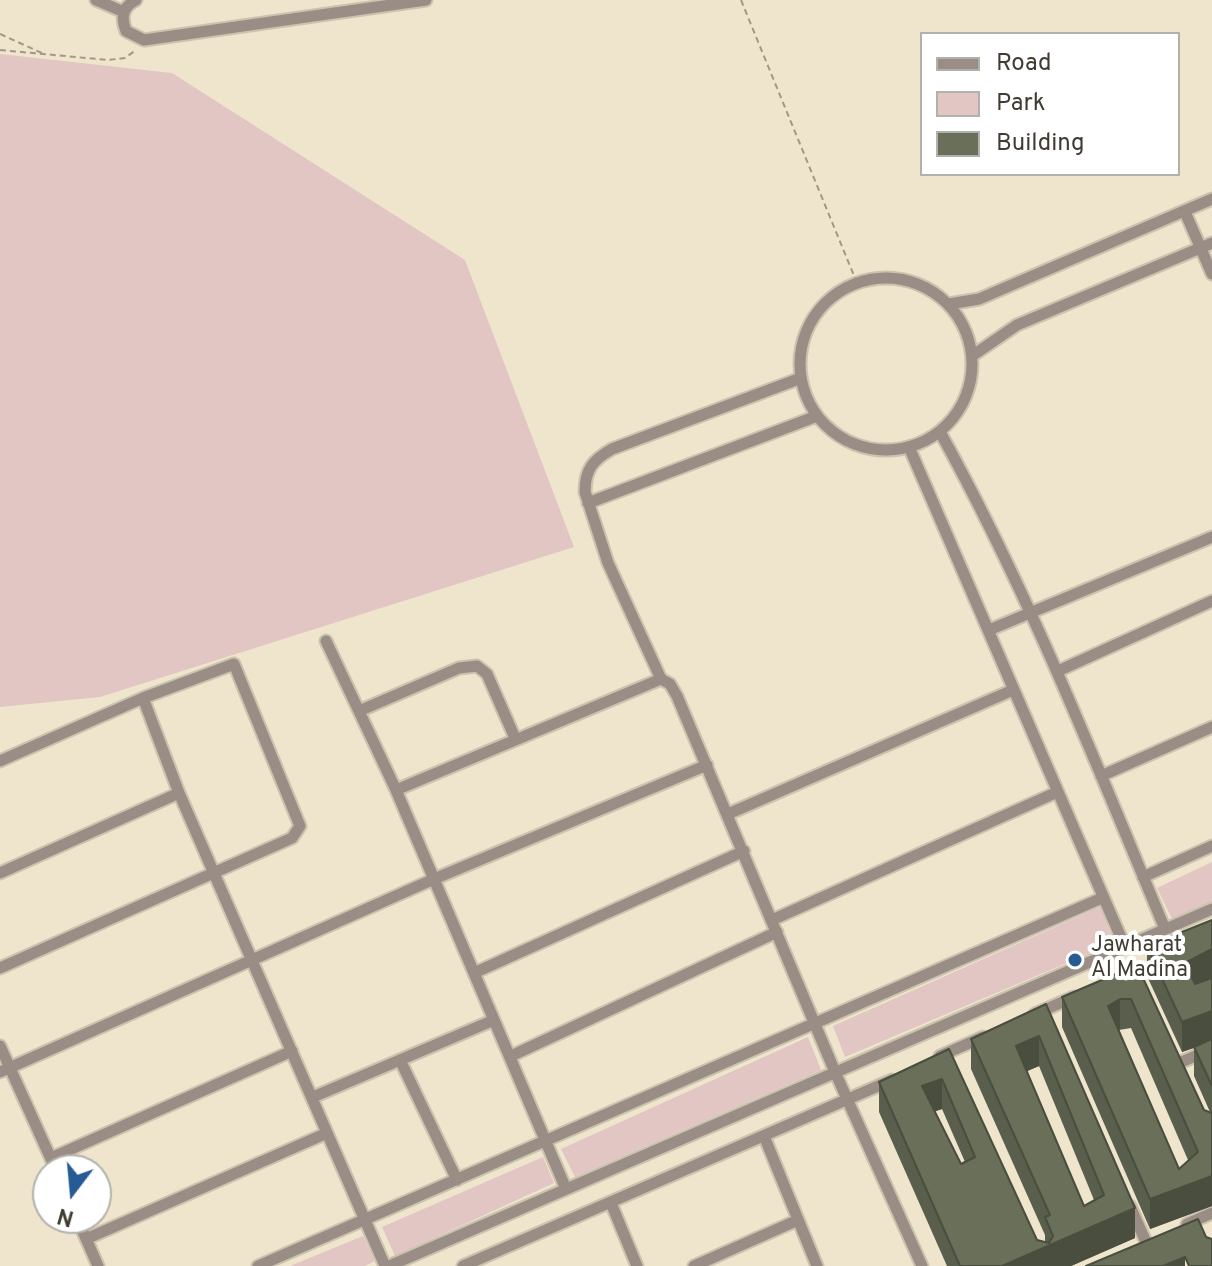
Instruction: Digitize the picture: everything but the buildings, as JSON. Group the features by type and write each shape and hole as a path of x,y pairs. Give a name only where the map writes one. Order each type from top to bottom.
{"street":[{"path":"96,0 124,12"},
{"path":"124,12 136,0"},
{"path":"124,12 126,31 144,40 426,0"},
{"path":"949,304 979,299 1212,199"},
{"path":"1185,212 1206,246 1212,274"},
{"path":"972,356 1008,329 1206,246"},
{"path":"886,278 915,283 949,304 968,336 972,356 966,398 940,432 909,447 884,450 858,445 836,434 817,416 801,378 801,348 812,320 831,297 857,283 886,278"},
{"path":"801,378 612,449 594,460 588,469 585,492 620,593 661,679 670,684 677,696 918,1265"},
{"path":"588,503 817,416"},
{"path":"940,432 980,505 1058,671 1165,929"},
{"path":"909,447 989,630 1055,793 1125,947"},
{"path":"989,630 1212,537"},
{"path":"1058,671 1212,601"},
{"path":"326,641 396,790 566,1189"},
{"path":"0,761 143,698 234,664 300,820 299,830 292,838 0,968"},
{"path":"359,711 464,666 477,666 487,674 515,738"},
{"path":"396,790 661,679"},
{"path":"728,814 1013,690"},
{"path":"143,698 179,793 387,1266 1212,909"},
{"path":"1101,776 1212,727"},
{"path":"5,1070 434,879 707,765"},
{"path":"0,873 179,793"},
{"path":"772,920 1055,793"},
{"path":"1143,877 1212,846"},
{"path":"474,973 744,851"},
{"path":"258,1266 1102,898"},
{"path":"511,1056 777,932"},
{"path":"1017,1022 1085,992"},
{"path":"1045,1009 1051,1024"},
{"path":"313,1097 494,1020"},
{"path":"933,1060 989,1034"},
{"path":"0,1046 5,1070 49,1154"},
{"path":"1179,1063 1212,1049"},
{"path":"1173,1050 1186,1078"},
{"path":"60,1154 292,1051"},
{"path":"947,1053 953,1067"},
{"path":"401,1062 457,1180"},
{"path":"463,1266 480,1263 764,1136 848,1102 905,1074"},
{"path":"86,1239 327,1133"},
{"path":"764,1136 817,1266"},
{"path":"1127,1198 1146,1242"},
{"path":"611,1203 637,1266"},
{"path":"1170,1231 1212,1213"},
{"path":"694,1266 798,1220"},
{"path":"1195,1221 1200,1234"},
{"path":"84,1234 98,1266"},
{"path":"1133,1248 1158,1237"}],"path":[{"path":"741,0 797,143 857,283"},
{"path":"0,34 45,54"},
{"path":"0,50 116,60 132,53 144,40"}],"green space":[{"path":"0,54 172,73 465,260 574,547 100,697 0,707"},
{"path":"1212,862 1212,908 1175,925 1157,888"},
{"path":"1100,907 1114,943 845,1057 833,1026"},
{"path":"808,1037 821,1070 575,1177 561,1149"},
{"path":"543,1157 554,1183 395,1256 382,1227"},
{"path":"363,1236 375,1261 365,1266 290,1266"}],"place":[{"name":"Jawharat Al Madina","path":"1075,960"}]}
